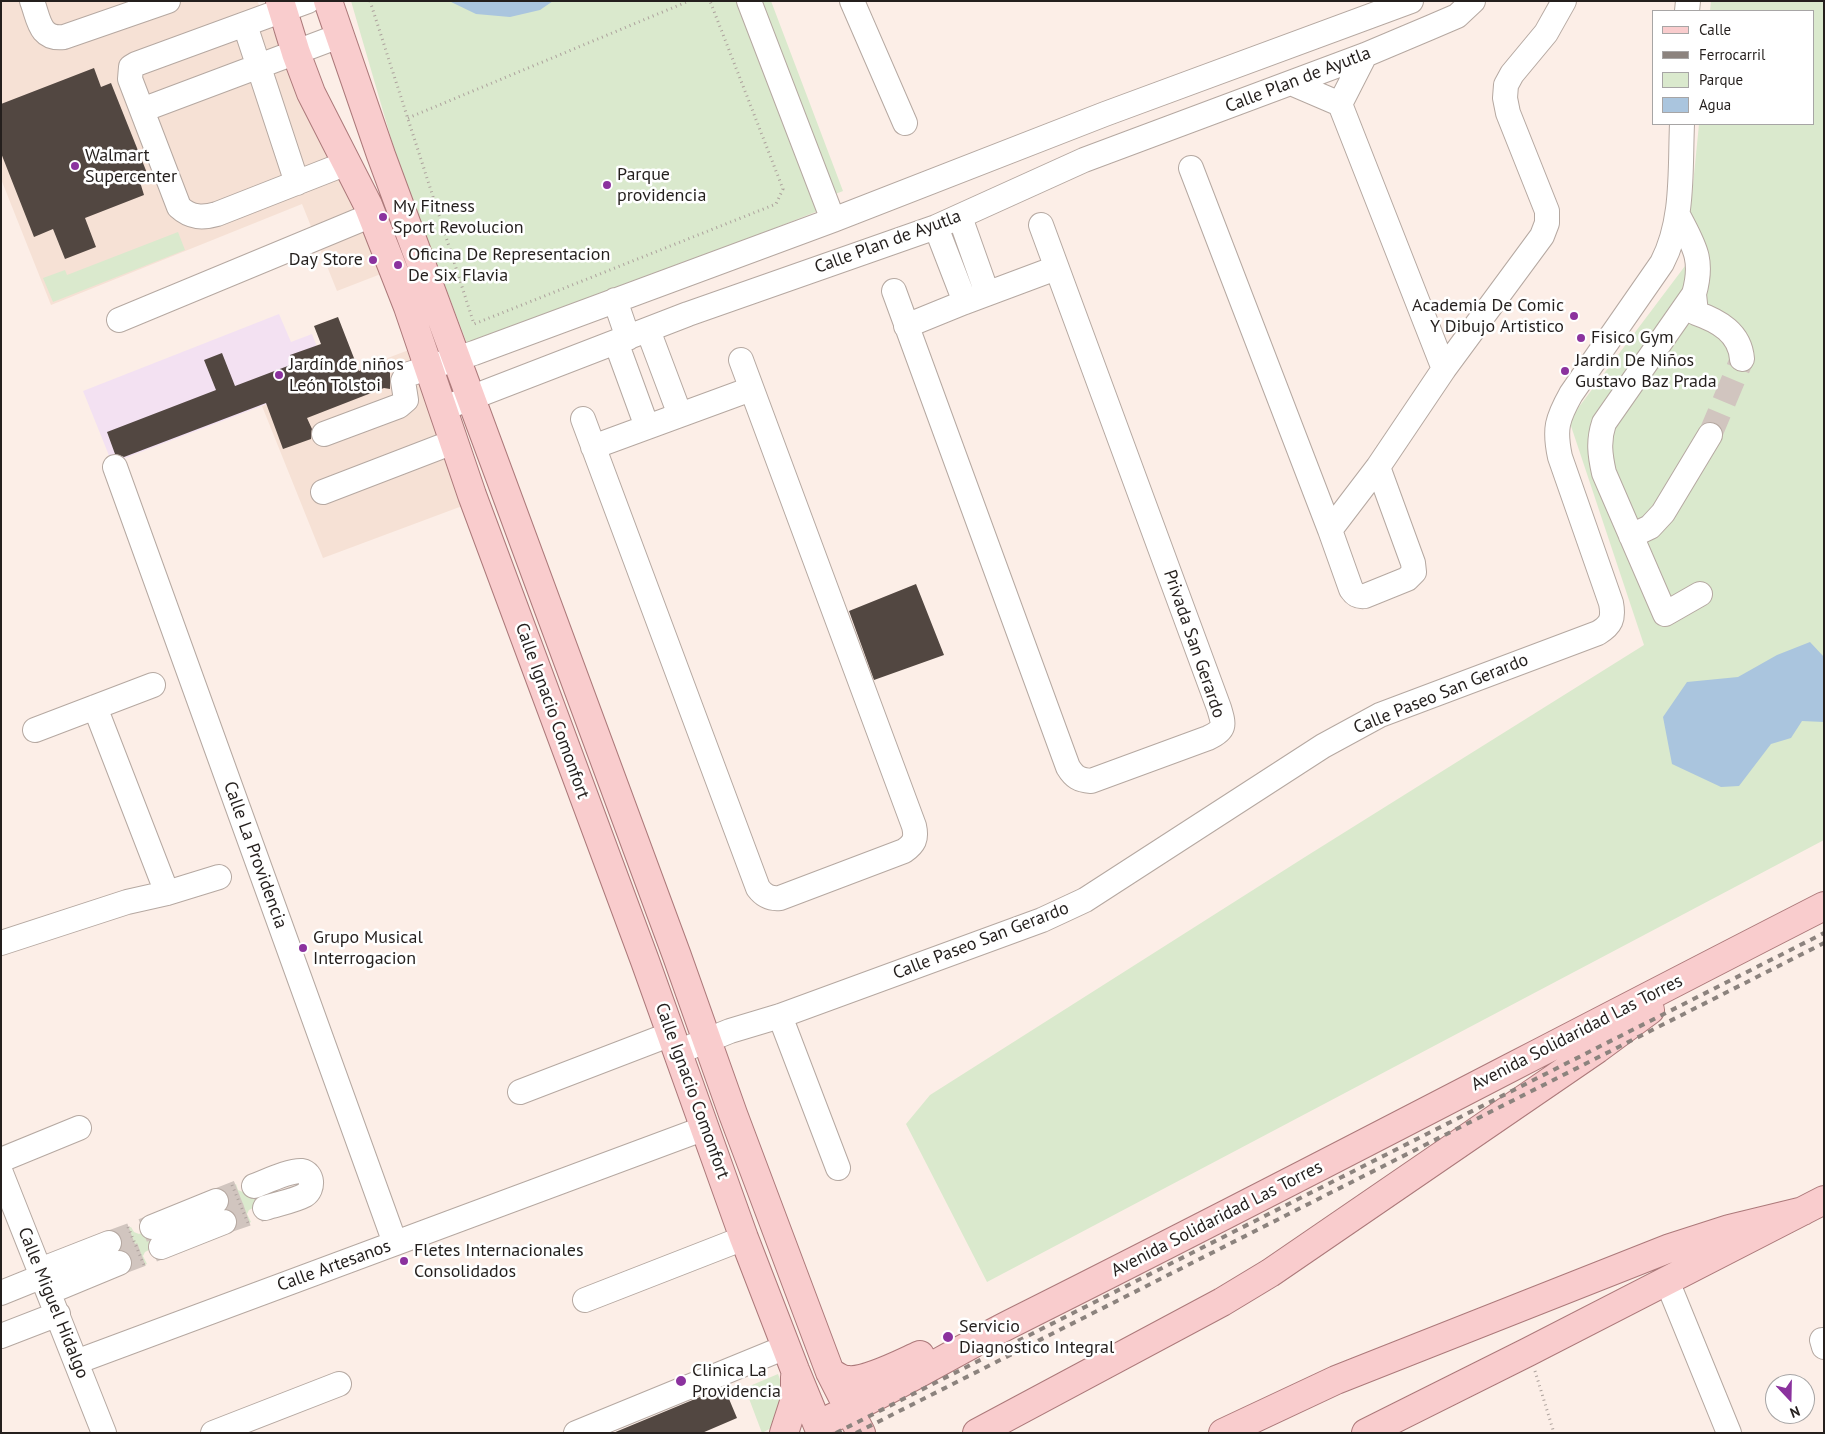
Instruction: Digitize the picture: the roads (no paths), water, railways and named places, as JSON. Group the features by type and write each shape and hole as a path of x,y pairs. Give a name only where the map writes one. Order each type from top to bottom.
{"main road":[{"name":"Calle Ignacio Comonfort","path":"328,1 381,155 670,937 706,1041 830,1372 855,1422"},
{"name":"Calle Ignacio Comonfort","path":"281,6 311,93 360,188 408,307 472,495 675,1043 744,1238 790,1359 813,1430"},
{"path":"1697,971 1824,906"},
{"name":"Avenida Solidaridad Las Torres","path":"813,1430 855,1422 879,1396 1009,1324 1697,971"},
{"name":"Avenida Solidaridad Las Torres","path":"977,1433 1222,1302 1270,1272 1596,1049 1653,1008 1697,971"},
{"path":"1366,1433 1813,1205"},
{"path":"1223,1433 1336,1380 1670,1248 1813,1205"},
{"path":"830,1372 842,1379 854,1380 881,1372 976,1333 1009,1324"},
{"path":"784,1433 796,1397 790,1359"}],"street":[{"path":"32,1 42,29 47,35 56,38 64,37 168,1"},
{"path":"308,1 281,6 245,25 132,67 130,79 179,208 193,216 205,218 347,163"},
{"path":"749,1 833,220"},
{"path":"852,1 905,123"},
{"name":"Calle Plan de Ayutla","path":"324,434 399,406 406,400 403,385 404,377 833,220 1105,114 1411,1"},
{"name":"Calle Plan de Ayutla","path":"442,409 688,314 936,227 1084,160 1365,55 1457,16 1473,1"},
{"path":"1330,530 1378,467 1444,369 1542,236 1547,223 1547,212 1508,113 1505,98 1506,85 1512,74 1546,33 1564,1"},
{"path":"245,25 297,183"},
{"path":"142,110 339,36"},
{"path":"1340,104 1365,55"},
{"path":"1291,83 1340,104 1444,369"},
{"path":"1105,114 1117,147"},
{"name":"Calle Paseo San Gerardo","path":"520,1092 675,1043 706,1041 730,1031 780,1016 1064,911 1323,746 1361,724 1380,715 1598,633 1608,627 1613,613 1611,603 1560,458 1557,442 1557,425 1560,412 1571,394 1662,263 1670,248 1678,215 1682,125"},
{"path":"1071,128 1084,160"},
{"path":"1192,168 1351,589 1357,595 1365,596 1412,576 1414,572 1413,563 1378,467"},
{"path":"119,320 372,215"},
{"path":"1678,215 1699,260 1699,278 1694,294 1604,424 1599,438 1600,456 1604,473 1665,614 1700,594"},
{"path":"960,217 987,293"},
{"name":"Privada San Gerardo","path":"894,291 1072,774 1082,780 1091,781 1217,734 1222,729 1223,724 1219,708 1041,225"},
{"path":"936,227 965,302"},
{"path":"906,326 987,293 1056,268"},
{"path":"675,278 688,314"},
{"path":"1694,294 1696,313 1712,319 1735,336 1741,348 1742,359"},
{"path":"615,300 630,337 680,415"},
{"path":"630,337 648,427"},
{"path":"583,419 758,888 768,897 780,898 904,852 916,839 915,832 741,360"},
{"path":"593,447 751,389"},
{"path":"1631,536 1650,527 1663,513 1710,435"},
{"path":"323,492 454,442"},
{"name":"Calle La Providencia","path":"114,467 395,1243"},
{"path":"34,730 153,685"},
{"path":"96,707 167,893"},
{"path":"1,943 128,902 167,893 219,877"},
{"path":"780,1016 838,1168"},
{"path":"1,1160 79,1128"},
{"name":"Calle Artesanos","path":"76,1362 705,1128"},
{"path":"147,1234 293,1172 301,1171 306,1173 312,1186 311,1190 305,1195 256,1215"},
{"name":"Calle Miguel Hidalgo","path":"1,1173 104,1433"},
{"path":"585,1300 744,1238"},
{"path":"1,1292 44,1279 114,1253"},
{"path":"1667,1281 1729,1433"},
{"path":"1,1336 58,1314"},
{"path":"576,1433 790,1359"},
{"path":"212,1433 339,1384"}],"water":[{"path":"449,1 553,1 540,10 510,17 476,14"},
{"path":"1810,642 1824,657 1824,722 1802,721 1791,738 1771,744 1739,786 1721,787 1672,764 1663,717 1687,682 1738,677 1777,655"}],"tunnel":[{"path":"1710,435 1742,359"},
{"path":"216,1201 254,1186"},
{"path":"224,1222 265,1208"},
{"path":"109,1243 152,1227"},
{"path":"119,1263 161,1247"}],"railway":[{"path":"836,1433 1824,933"},
{"path":"856,1433 1824,943"}],"place":[{"name":"Walmart Supercenter","path":"75,166"},
{"name":"Parque providencia","path":"607,185"},
{"name":"My Fitness Sport Revolucion","path":"383,217"},
{"name":"Day Store","path":"373,260"},
{"name":"Oficina De Representacion De Six Flavia","path":"398,265"},
{"name":"Academia De Comic Y Dibujo Artistico","path":"1574,316"},
{"name":"Fisico Gym","path":"1581,338"},
{"name":"Jardin De Niños Gustavo Baz Prada","path":"1565,371"},
{"name":"Jardín de niños León Tolstoi","path":"279,375"},
{"name":"Grupo Musical Interrogacion","path":"303,948"},
{"name":"Fletes Internacionales Consolidados","path":"404,1261"},
{"name":"Servicio Diagnostico Integral","path":"948,1337"},
{"name":"Clinica La Providencia","path":"681,1381"}]}
